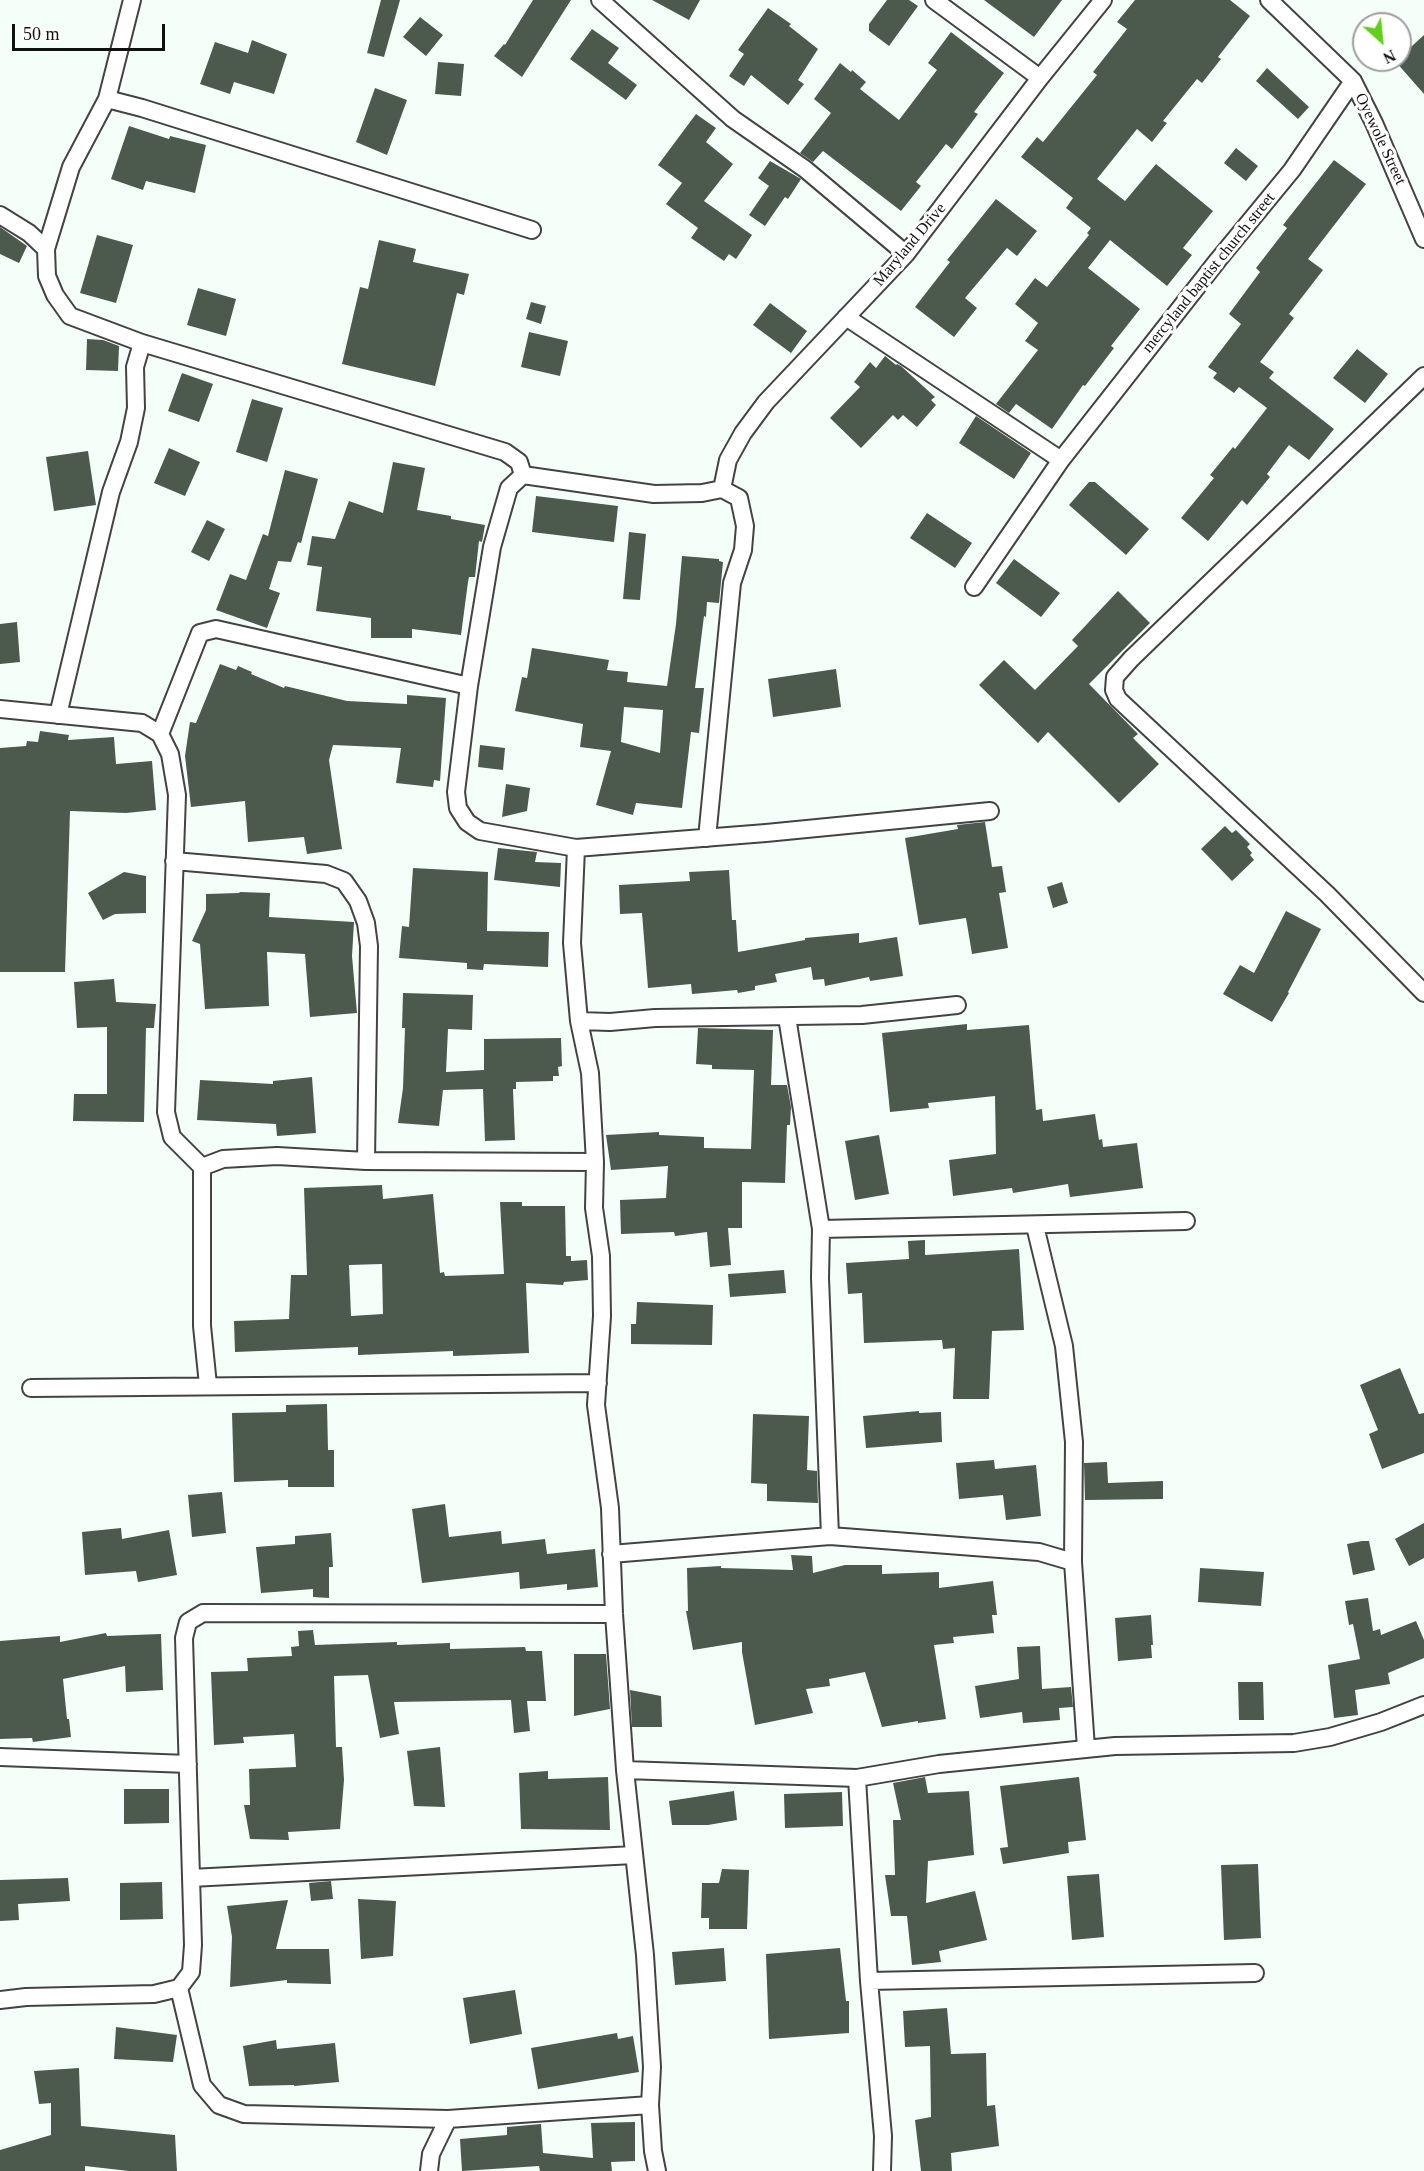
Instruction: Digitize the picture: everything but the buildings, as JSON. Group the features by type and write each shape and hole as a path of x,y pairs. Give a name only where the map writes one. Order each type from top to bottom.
{"street":[{"path":"132,0 107,99 71,167 46,249 47,276 55,295 70,316 142,343 505,452 519,462 523,475"},
{"path":"600,0 733,119 805,169 906,254"},
{"path":"934,0 1040,78"},
{"name":"Maryland Drive","path":"722,489 728,460 748,426 766,402 906,254 1040,78 1103,0"},
{"name":"Oyewole Street","path":"1269,0 1353,81 1374,123 1424,239"},
{"name":"mercyland baptist church street","path":"974,587 1061,460 1218,260 1292,170 1353,81"},
{"path":"107,99 532,230"},
{"path":"0,215 29,233 46,249"},
{"path":"846,317 1061,460"},
{"path":"58,715 111,492 129,442 136,408 135,367 142,343"},
{"path":"1424,376 1131,659 1115,677 1114,690 1118,699 1327,894 1424,993"},
{"path":"523,475 654,494 702,493 722,489 739,498 745,526 743,550 732,583 707,838"},
{"path":"523,475 509,488 492,548 456,792 458,808 467,822 480,831 576,848 990,811"},
{"path":"160,734 200,633 216,629 470,686"},
{"path":"0,709 142,723 160,734 170,754 177,795 166,1112 172,1137 202,1167 202,1326 208,1385"},
{"path":"576,848 572,943 579,1021 590,1073 595,1162 594,1208 602,1256 602,1316 596,1405 610,1508 614,1614 625,1770 645,1955 652,2067 650,2106 653,2151 657,2171"},
{"path":"174,861 326,874 344,881 358,901 366,923 369,946 366,1161"},
{"path":"579,1021 862,1015 957,1005"},
{"path":"787,1017 821,1229 820,1278 831,1536"},
{"path":"202,1167 223,1159 278,1156 366,1161 595,1162"},
{"path":"821,1229 1186,1221"},
{"path":"1035,1226 1064,1346 1074,1442 1073,1562 1086,1748"},
{"path":"31,1388 598,1383"},
{"path":"611,1554 831,1536 1039,1552 1073,1562"},
{"path":"0,2000 26,1997 154,1994 179,1988 190,1972 192,1954 191,1878 184,1638 188,1622 203,1613 614,1614"},
{"path":"625,1770 857,1778 939,1764 1086,1748 1294,1743 1330,1737 1381,1722 1424,1705"},
{"path":"0,1757 188,1764"},
{"path":"857,1778 868,1981 883,2136 882,2171"},
{"path":"191,1878 634,1855"},
{"path":"868,1981 1255,1973"},
{"path":"179,1988 202,2085 219,2105 244,2114 448,2119 650,2106"},
{"path":"429,2171 431,2154 448,2119"}]}
